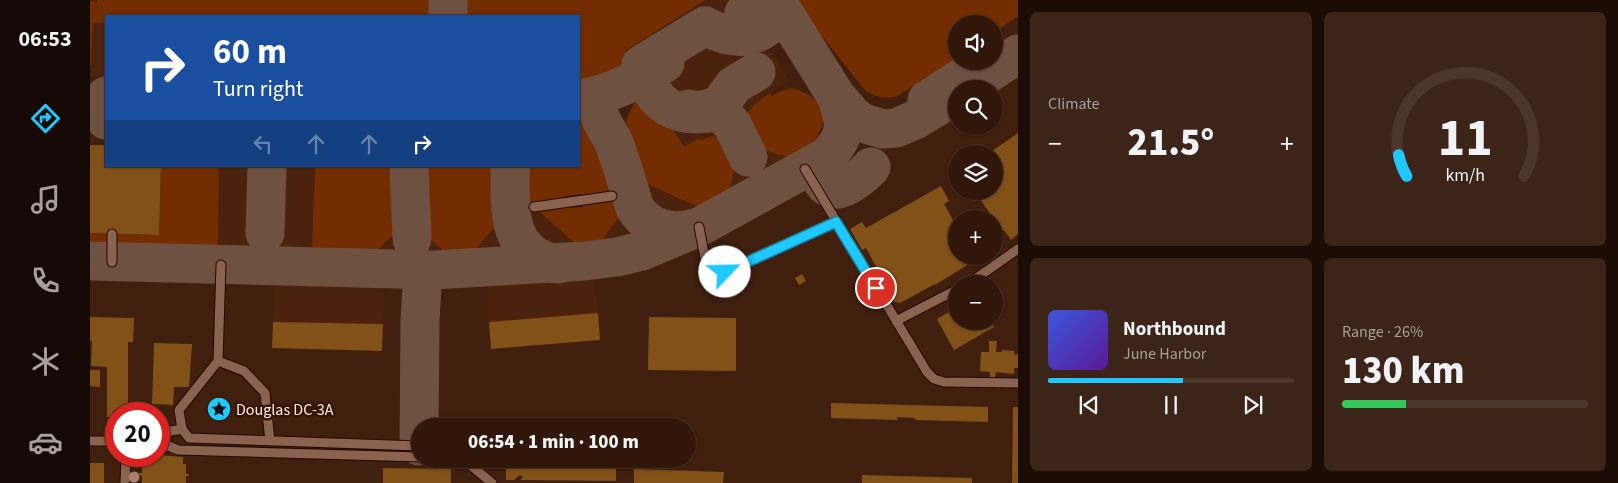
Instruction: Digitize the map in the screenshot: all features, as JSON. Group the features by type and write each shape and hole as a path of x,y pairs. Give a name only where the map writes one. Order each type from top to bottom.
{"lane":[{"path":"805,169 927,372 934,380 944,382 1018,383"},
{"path":"534,207 612,196"},
{"path":"699,227 706,263 725,272 836,222"},
{"path":"112,234 112,262"},
{"path":"981,275 1018,249"},
{"path":"220,265 218,361 179,410 182,429 189,438 411,446"},
{"path":"896,321 948,294"},
{"path":"218,361 244,372 265,393 270,441"},
{"path":"170,432 182,429"},
{"path":"90,440 105,441"},
{"path":"170,446 178,450 411,457"},
{"path":"125,483 126,467"},
{"path":"474,468 492,483"}],"shaded area":[{"path":"97,0 441,0 441,15 105,15 105,23 93,23 90,65 90,1 97,2"},
{"path":"453,0 705,0 625,51 632,63 607,76 580,83 580,15 454,15"},
{"path":"705,0 740,0 789,81 752,106 788,156 794,156 729,192 736,163 707,137 684,147 624,51"},
{"path":"796,0 1018,0 1018,16 1003,27 1003,15 948,15 948,64 896,97 887,98 875,96 864,89 806,16"},
{"path":"93,23 105,23 105,76 90,76"},
{"path":"792,88 802,91 816,102 821,108 823,124 813,142 802,152 791,157 782,156 761,148 750,130 747,117 753,106 770,93 772,96"},
{"path":"649,91 684,147 699,138 700,140 714,136 721,139 736,163 729,192 700,208 643,182 626,120 637,97"},
{"path":"626,120 643,182 700,208 664,226 642,234 600,243 618,218 592,129"},
{"path":"580,121 592,129 612,194 582,198 581,194 566,196 566,201 531,205 527,202 527,167 580,167"},
{"path":"161,167 219,167 218,251 119,249 115,244 115,234 159,235"},
{"path":"219,167 315,167 312,247 321,253 218,251"},
{"path":"315,167 393,167 396,232 372,255 321,253 312,247"},
{"path":"393,167 422,167 424,233 449,256 372,255 396,232"},
{"path":"422,167 493,167 494,228 471,254 449,256 424,233"},
{"path":"493,167 527,167 527,202 577,245 471,254 494,228"},
{"path":"612,197 618,218 600,243 577,245 536,209 567,204 568,208 583,207 583,202"},
{"path":"90,233 108,234 108,244 104,248 90,248"},
{"path":"593,267 598,313 489,322 487,278"},
{"path":"276,276 384,279 383,324 273,322"}],"building":[{"path":"1018,133 1018,234 1011,240 1003,231 1003,210 988,210 981,200 1003,200 1003,145 1001,145"},
{"path":"90,145 105,145 105,167 161,167 159,235 90,233"},
{"path":"941,186 949,201 944,204 948,211 948,265 968,265 900,303 895,302 866,248 862,250 850,229 862,222 866,228"},
{"path":"802,274 806,281 799,285 795,278"},
{"path":"598,313 600,340 491,349 489,322"},
{"path":"948,313 948,330 989,330 954,350 937,319"},
{"path":"90,317 134,318 133,342 128,342 128,402 107,402 107,367 91,366 92,341 90,341"},
{"path":"649,317 736,318 736,371 648,370"},
{"path":"273,322 383,324 382,351 272,348"},
{"path":"989,341 997,341 996,352 1002,352 1002,350 1014,351 1014,355 1018,354 1018,368 1014,368 1014,374 996,372 995,380 990,379 990,372 980,371 981,352 989,352"},
{"path":"154,343 192,344 189,387 174,387 173,405 170,405 170,402 152,402"},
{"path":"90,370 100,370 100,387 90,386"},
{"path":"831,403 988,407 988,422 915,420 915,418 897,417 898,420 831,418"},
{"path":"1013,407 1018,407 1018,483 1012,483"},
{"path":"170,456 183,457 183,464 186,464 186,474 189,474 189,476 186,476 186,483 142,483 142,476 139,473 142,473 142,467 170,467"},
{"path":"90,463 104,463 104,483 90,483"},
{"path":"383,468 451,469 451,483 383,483"},
{"path":"506,468 616,468 616,481 520,480 523,477 520,475 514,480 506,480"},
{"path":"634,469 724,472 723,483 634,483"},
{"path":"862,475 972,478 972,483 862,483"}],"taxiway":[{"path":"448,0 448,15"},
{"path":"776,0 836,96 853,116 863,123 883,129 896,128 917,119 948,100"},
{"path":"744,13 764,6 773,7 783,12 765,28 747,36 727,35 705,26 641,65 652,91 668,107 690,114 718,111 732,124 748,157"},
{"path":"979,80 1018,54"},
{"path":"580,99 602,94 624,86 665,63"},
{"path":"927,100 973,70"},
{"path":"689,109 698,111 715,107 721,103 734,85 756,72"},
{"path":"610,91 599,99 600,117 614,143 635,208 647,221 661,228 678,231 695,228"},
{"path":"90,261 434,270 585,261 617,257 642,251 699,227 826,157 838,142 843,128 842,114 836,96"},
{"path":"105,98 102,108 105,118"},
{"path":"826,157 821,167 821,173 823,183 832,189 847,186 861,177 871,167"},
{"path":"265,233 267,167"},
{"path":"409,167 412,239"},
{"path":"510,167 510,203 514,227 518,237 534,255 546,261 559,264"},
{"path":"419,418 420,320 423,270"}],"place":[{"name":"Douglas DC-3A","path":"219,409"}],"route":[{"path":"725,272 836,222 876,288"}]}
